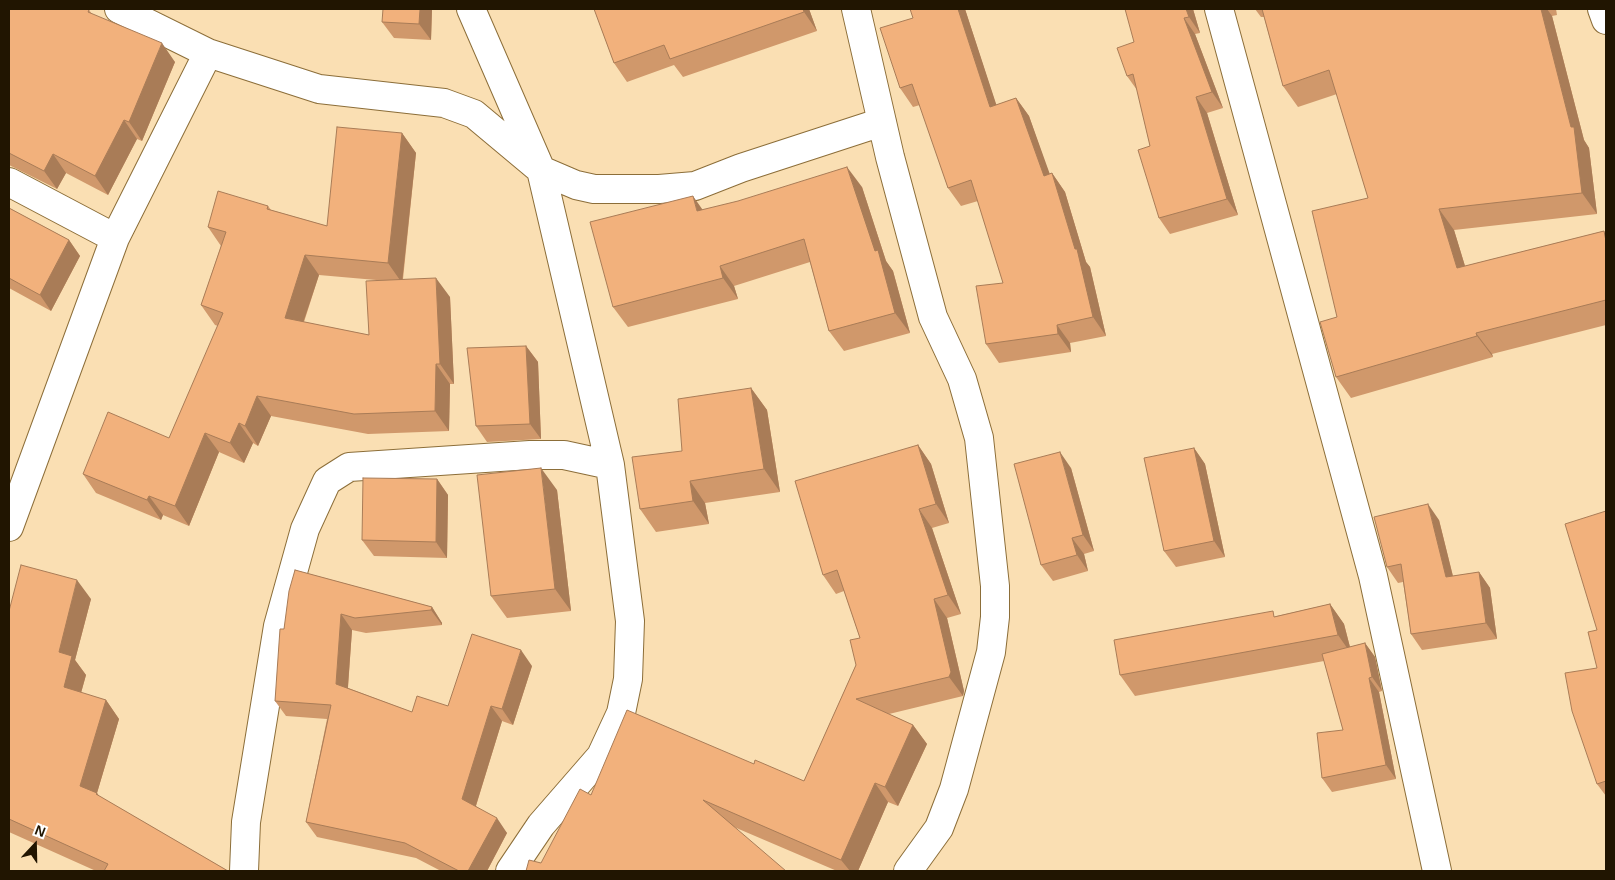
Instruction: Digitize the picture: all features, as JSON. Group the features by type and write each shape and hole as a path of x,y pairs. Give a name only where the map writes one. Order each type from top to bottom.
{"street":[{"path":"119,9 208,53 319,89 444,102 474,114 541,170 576,185 594,189 659,190 695,186 740,168 882,122"},
{"path":"471,9 541,170 610,465 630,621 628,679 621,713 600,756 541,825 510,871"},
{"path":"856,9 890,157 933,317 962,379 980,438 994,586 995,617 991,652 954,789 939,828 908,871"},
{"path":"1219,9 1373,576 1437,871"},
{"path":"1602,9 1606,20"},
{"path":"9,527 115,238 208,53"},
{"path":"9,182 115,238"},
{"path":"244,871 246,822 278,626 305,529 327,482 349,466 530,455 564,455 610,465"}],"building":[{"path":"9,9 87,9 89,10 88,12 162,43 129,122 124,120 95,176 53,154 44,171 9,153"},
{"path":"383,9 420,9 419,24 382,22"},
{"path":"594,9 803,9 804,12 670,59 664,45 614,63"},
{"path":"910,9 958,9 990,107 1016,98 1044,176 1052,173 1075,249 1077,249 1093,317 1057,325 1058,334 986,344 976,286 1003,283 971,180 948,188 912,84 900,88 880,28 913,18"},
{"path":"1125,9 1186,9 1189,17 1184,18 1212,92 1196,97 1227,199 1159,218 1138,150 1150,146 1133,74 1127,76 1117,48 1134,42"},
{"path":"1262,9 1541,9 1571,127 1574,127 1582,193 1439,209 1457,268 1604,231 1606,241 1606,300 1476,333 1477,336 1336,377 1320,322 1337,317 1312,211 1368,198 1329,70 1283,86"},
{"path":"337,127 402,133 388,263 305,255 285,318 369,335 366,281 436,278 440,364 436,364 435,411 354,414 257,396 245,426 239,423 230,443 205,433 175,506 149,496 147,500 83,474 108,412 169,438 223,313 201,305 226,232 208,227 218,191 268,206 267,209 327,226"},
{"path":"847,167 875,251 878,250 895,313 829,331 804,239 720,266 723,278 613,307 590,222 693,196 697,211 738,201"},
{"path":"9,208 69,240 40,295 9,278"},
{"path":"526,346 530,424 476,426 467,348"},
{"path":"751,388 764,469 690,481 693,501 640,509 632,457 682,451 678,399"},
{"path":"918,445 936,504 919,509 948,595 934,599 951,672 949,677 856,699 913,725 885,787 875,783 841,860 703,800 786,871 526,871 529,860 541,863 580,789 591,795 627,710 754,764 755,760 804,781 856,665 850,640 860,638 837,570 823,575 795,481"},
{"path":"1194,448 1214,541 1164,551 1144,458"},
{"path":"1060,452 1083,535 1072,538 1077,555 1041,565 1014,464"},
{"path":"541,468 555,589 491,596 477,475"},
{"path":"363,478 437,479 436,542 362,540"},
{"path":"1428,504 1446,577 1479,572 1486,623 1411,634 1401,564 1387,567 1374,517"},
{"path":"1606,511 1606,781 1597,784 1572,711 1565,673 1597,668 1588,632 1597,630 1565,524"},
{"path":"21,565 77,580 59,652 72,656 64,687 106,700 80,786 97,793 228,871 104,871 108,864 9,819 9,611"},
{"path":"295,570 432,607 431,610 355,618 341,614 336,684 412,712 417,696 448,706 472,634 521,650 502,709 491,706 462,799 497,818 468,871 459,871 405,843 306,822 331,705 275,701 280,629 284,629 289,591"},
{"path":"1330,604 1338,635 1120,675 1114,640 1273,611 1274,617"},
{"path":"1365,643 1372,677 1369,678 1386,765 1322,778 1317,733 1343,730 1322,654"}]}
